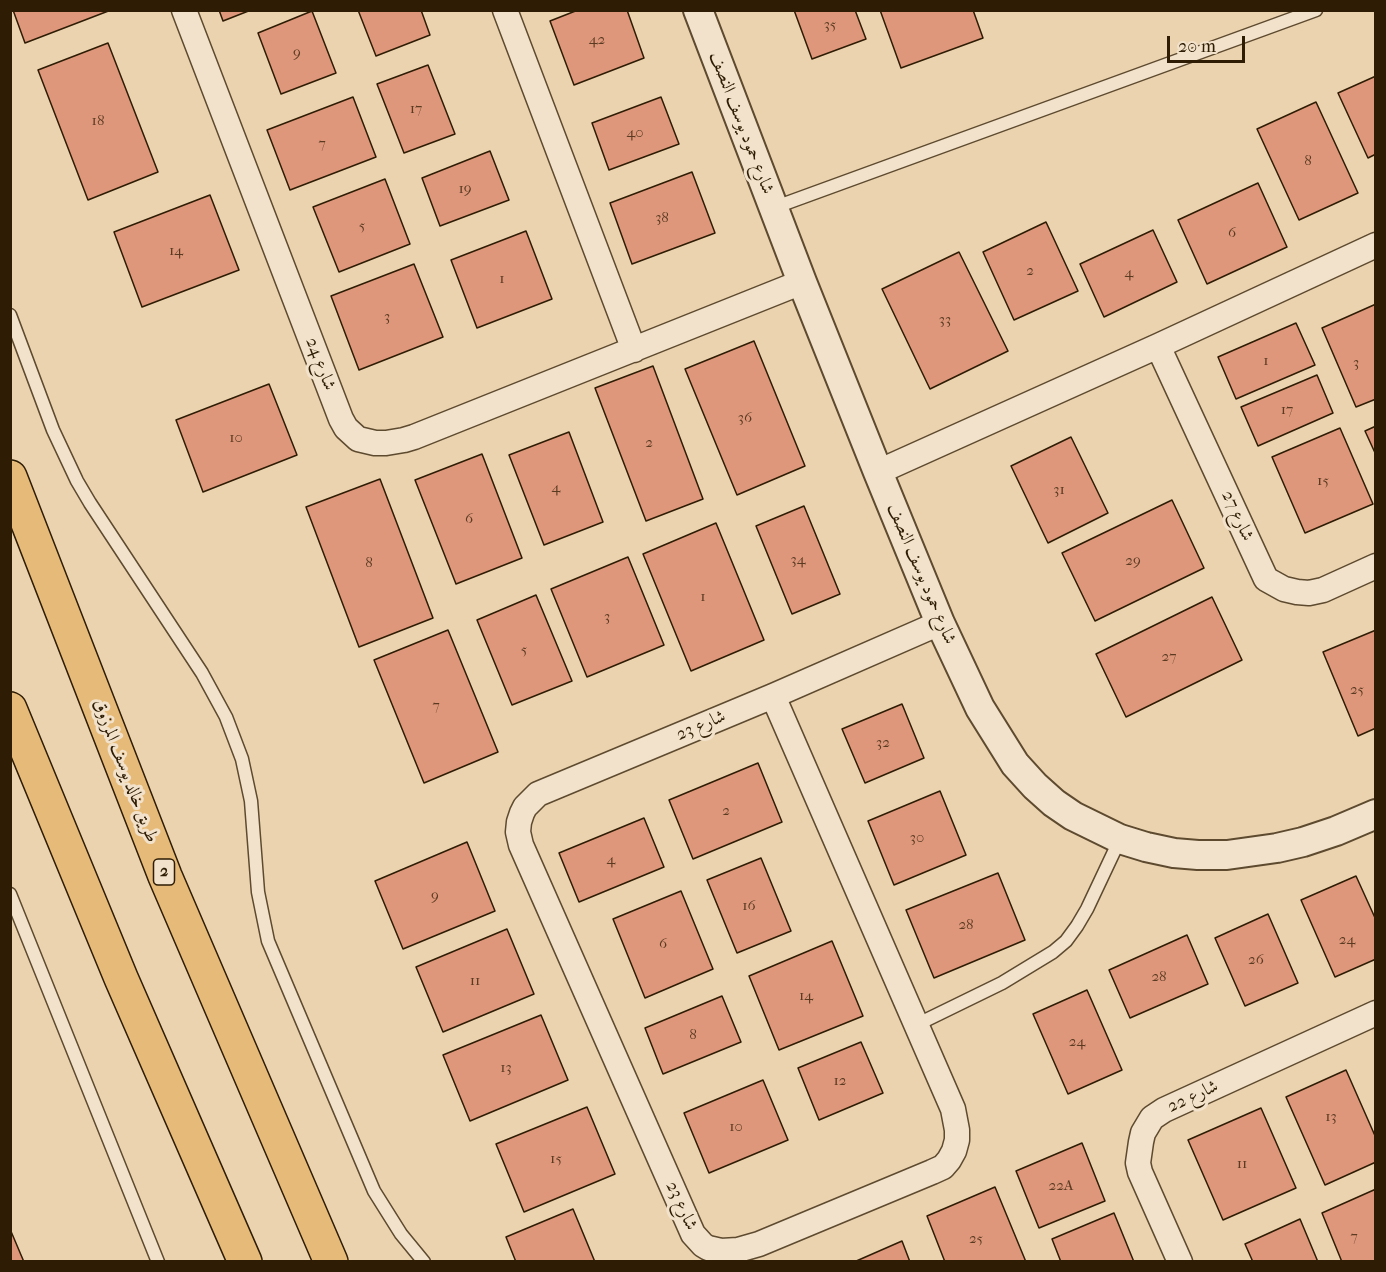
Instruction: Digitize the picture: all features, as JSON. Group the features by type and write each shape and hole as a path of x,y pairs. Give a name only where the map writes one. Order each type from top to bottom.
{"main road":[{"name":"طريق خالد يوسف المرزوق","path":"10,477 165,876 331,1262"},
{"path":"10,709 121,978 245,1262"}],"street":[{"name":"شارع 24","path":"184,10 341,419 346,428 358,439 375,443 404,440 802,282"},
{"path":"505,10 634,350"},
{"name":"شارع حمود يوسف النصف","path":"698,10 802,282 940,623 980,708 1015,764 1035,786 1073,816 1120,839 1146,847 1190,855 1254,852 1303,842 1376,814"},
{"path":"878,472 1376,245"},
{"name":"شارع 27","path":"1158,346 1266,579 1284,589 1309,592 1323,590 1376,566"},
{"name":"شارع 23","path":"773,696 952,1109 956,1120 957,1140 954,1151 943,1167 759,1244 713,1256 693,1234 521,845 518,832 519,822 525,807 538,794 773,696 940,623"},
{"name":"شارع 22","path":"1180,1262 1138,1163 1143,1133 1152,1119 1164,1110 1376,1013"}],"lane":[{"path":"773,208 1316,10"},
{"path":"10,315 53,430 77,481 202,673 226,717 242,759 251,801 258,892 268,941 374,1191 401,1234 424,1262"},
{"path":"916,1025 1002,983 1053,952 1077,926 1120,839"},
{"path":"10,894 158,1262"}],"building":[{"path":"13,10 111,10 25,43"},
{"path":"219,10 251,10 223,21"},
{"path":"358,10 421,10 430,35 376,56"},
{"path":"578,10 627,10 644,58 574,85 550,21"},
{"path":"794,10 855,10 866,39 812,59"},
{"path":"880,10 973,10 983,38 901,68"},
{"path":"312,11 336,73 281,94 258,33"},
{"path":"108,43 158,172 88,200 38,70"},
{"path":"428,65 455,134 404,153 377,84"},
{"path":"1376,76 1376,154 1368,158 1338,93"},
{"path":"353,97 376,157 290,190 267,130"},
{"path":"661,97 679,144 609,170 592,123"},
{"path":"1316,102 1358,193 1299,220 1257,129"},
{"path":"490,151 509,200 440,226 422,178"},
{"path":"692,172 715,233 632,264 610,203"},
{"path":"385,179 410,244 339,272 313,207"},
{"path":"1258,183 1287,247 1207,284 1178,220"},
{"path":"210,195 239,270 142,307 114,232"},
{"path":"1046,222 1078,291 1014,320 983,252"},
{"path":"1153,230 1177,282 1104,317 1080,264"},
{"path":"526,231 552,299 477,328 451,260"},
{"path":"959,252 1008,351 930,389 882,289"},
{"path":"414,264 443,337 359,370 331,296"},
{"path":"1376,304 1376,399 1356,407 1322,328"},
{"path":"1296,323 1315,365 1236,399 1218,357"},
{"path":"754,341 805,466 737,495 685,369"},
{"path":"653,366 703,499 646,521 595,388"},
{"path":"1317,375 1333,413 1258,446 1241,407"},
{"path":"269,384 297,455 203,492 176,420"},
{"path":"1376,426 1376,455 1365,431"},
{"path":"1340,428 1373,504 1305,533 1272,457"},
{"path":"569,432 603,522 544,545 509,455"},
{"path":"1071,437 1108,513 1048,543 1011,466"},
{"path":"482,454 522,558 456,584 415,480"},
{"path":"380,479 433,618 359,647 306,507"},
{"path":"1172,500 1204,568 1095,621 1062,553"},
{"path":"804,506 840,594 792,614 756,526"},
{"path":"716,523 764,640 691,671 643,554"},
{"path":"628,557 664,645 587,677 551,589"},
{"path":"536,595 572,681 512,705 477,620"},
{"path":"1212,597 1242,660 1126,717 1096,654"},
{"path":"448,630 498,752 424,783 374,660"},
{"path":"1376,630 1376,728 1358,736 1323,652"},
{"path":"902,704 924,758 865,783 842,729"},
{"path":"758,763 782,822 693,859 669,800"},
{"path":"940,791 966,855 894,885 868,821"},
{"path":"644,818 664,867 579,902 559,853"},
{"path":"467,842 495,911 403,949 375,881"},
{"path":"761,858 791,931 737,953 707,880"},
{"path":"998,873 1025,940 934,978 906,910"},
{"path":"1356,876 1376,920 1376,959 1335,977 1301,900"},
{"path":"681,891 713,969 645,998 613,919"},
{"path":"1268,914 1298,983 1245,1006 1215,938"},
{"path":"507,929 534,994 443,1032 416,967"},
{"path":"1187,935 1208,984 1130,1018 1109,970"},
{"path":"832,941 863,1016 779,1050 749,976"},
{"path":"1087,990 1122,1070 1068,1094 1033,1014"},
{"path":"722,996 741,1042 663,1074 645,1028"},
{"path":"541,1015 568,1080 470,1121 443,1055"},
{"path":"861,1042 883,1093 819,1120 798,1068"},
{"path":"1346,1070 1376,1138 1376,1162 1325,1185 1286,1097"},
{"path":"763,1080 788,1140 709,1173 684,1113"},
{"path":"587,1107 615,1174 524,1212 496,1144"},
{"path":"1261,1108 1296,1188 1223,1220 1188,1140"},
{"path":"1082,1143 1105,1201 1039,1228 1016,1171"},
{"path":"995,1187 1026,1262 945,1262 927,1216"},
{"path":"1376,1189 1376,1262 1342,1262 1322,1213"},
{"path":"573,1209 595,1262 516,1262 506,1237"},
{"path":"1114,1213 1134,1262 1061,1262 1052,1239"},
{"path":"1300,1219 1318,1262 1253,1262 1245,1244"},
{"path":"10,1229 24,1262 10,1262"},
{"path":"902,1241 910,1262 854,1262"}]}
